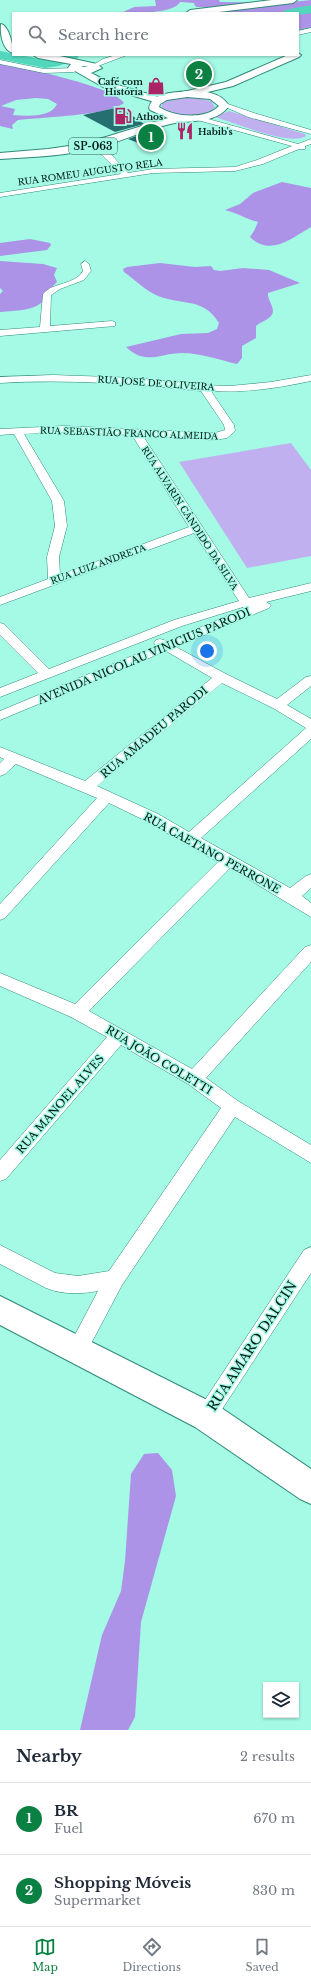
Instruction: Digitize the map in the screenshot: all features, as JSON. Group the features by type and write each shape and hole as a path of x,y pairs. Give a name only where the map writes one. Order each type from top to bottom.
{"main road":[{"path":"198,12 293,0"},
{"path":"12,26 1,27 7,43 12,49"},
{"path":"44,56 55,58 78,66 107,85 156,104"},
{"name":"SP-063","path":"187,94 219,87 296,56"},
{"name":"SP-063","path":"0,156 69,150 120,138 160,122 211,115 220,111 224,106 222,102 224,95 297,56"},
{"path":"78,66 96,67 110,80 121,84 172,95"},
{"name":"SP-063","path":"0,152 59,147 98,139 132,129 151,119 156,104 172,95 204,95 222,102"},
{"name":"SP-063","path":"156,104 167,115 182,118"},
{"path":"0,1310 206,1416 311,1488"}],"street":[{"path":"299,35 311,30"},
{"path":"299,35 311,34"},
{"path":"0,62 44,71 78,66 106,56"},
{"path":"96,67 105,60 120,56"},
{"path":"222,102 251,114 311,132"},
{"path":"197,118 298,145 311,150"},
{"name":"RUA ROMEU AUGUSTO RELA","path":"0,195 126,175 175,170 234,169 260,162 298,145 311,141"},
{"path":"94,145 105,153 126,175"},
{"path":"44,329 47,294 56,288 83,278 87,271 85,264"},
{"path":"0,333 112,324"},
{"name":"RUA JOSÉ DE OLIVEIRA","path":"0,380 72,378 141,381 204,388 252,388 274,386 311,378"},
{"name":"RUA SEBASTIÃO FRANCO ALMEIDA","path":"0,432 17,430 64,429 220,437 230,431 229,425 204,388"},
{"path":"17,430 58,501 60,526 53,557 54,580"},
{"name":"RUA ALVARIN CÂNDIDO DA SILVA","path":"136,433 196,528 249,607"},
{"name":"RUA LUIZ ANDRETA","path":"0,601 196,528"},
{"name":"AVENIDA NICOLAU VINICIUS PARODI","path":"0,693 178,623 249,607 311,587"},
{"name":"AVENIDA NICOLAU VINICIUS PARODI","path":"0,716 167,648 249,607"},
{"path":"0,627 18,648 47,675"},
{"path":"148,635 167,648 278,705 311,725"},
{"name":"RUA AMADEU PARODI","path":"87,787 221,676"},
{"path":"278,705 311,680"},
{"path":"191,839 311,731"},
{"name":"RUA CAETANO PERRONE","path":"0,752 87,787 191,839 227,862 291,896 311,911"},
{"path":"0,771 14,758"},
{"path":"0,914 106,797"},
{"path":"77,1012 227,862"},
{"path":"291,896 311,880"},
{"path":"194,1079 311,951"},
{"name":"RUA JOÃO COLETTI","path":"0,979 77,1012 119,1035 194,1079 232,1106 311,1154"},
{"name":"RUA MANOEL ALVES","path":"0,1173 119,1035"},
{"path":"77,1350 115,1279 232,1106"},
{"path":"0,1254 53,1282 78,1285 115,1279"},
{"name":"RUA AMARO DALCIN","path":"206,1416 311,1256"}],"shaded area":[{"path":"155,0 219,0 220,2 282,3 311,0 311,27 299,30 299,12 211,12 218,8 197,7 194,3 180,2 170,9 162,11 123,12 134,7 156,6"},
{"path":"0,63 86,84 104,90 117,97 124,103 104,111 18,120 12,125 13,129 0,126","holes":["36,98 48,99 57,104 54,109 38,115 13,115 15,109 1,106 16,100"]},
{"path":"188,96 211,101 215,107 204,113 188,115 172,113 165,110 161,106 165,100"},
{"path":"229,111 305,134 306,136 298,139 275,136 215,117"},
{"path":"282,182 311,188 311,227 281,244 273,246 258,243 250,237 258,222 225,210 240,204 253,193"},
{"path":"30,239 50,243 51,245 47,250 0,256 0,243"},
{"path":"0,261 43,264 57,268 54,275 57,282 42,303 37,306 25,310 0,312 0,294 3,291 0,288"},
{"path":"160,263 195,267 211,266 214,270 220,271 243,268 269,270 300,283 268,293 273,308 272,314 256,326 256,338 242,346 242,358 237,364 189,353 153,357 140,356 133,353 126,347 181,334 208,333 217,329 219,323 205,308 190,303 163,298 150,292 124,272 123,269 127,267"},
{"path":"291,443 311,470 311,556 247,568 179,462"},
{"path":"158,1453 172,1470 176,1496 141,1622 135,1717 128,1730 80,1730 102,1635 121,1591 125,1561 131,1474 144,1454"}],"building":[{"path":"120,107 144,124 115,132 83,115"},
{"path":"154,130 162,136 141,144 128,139"}],"waterway":[{"path":"294,12 311,9"},
{"path":"0,55 45,64 54,63 71,56"}],"place":[{"name":"Shopping Móveis","path":"199,74"},
{"name":"Café com História","path":"156,86"},
{"name":"Athos","path":"123,116"},
{"name":"Habib's","path":"185,131"},
{"name":"BR","path":"151,137"}]}
